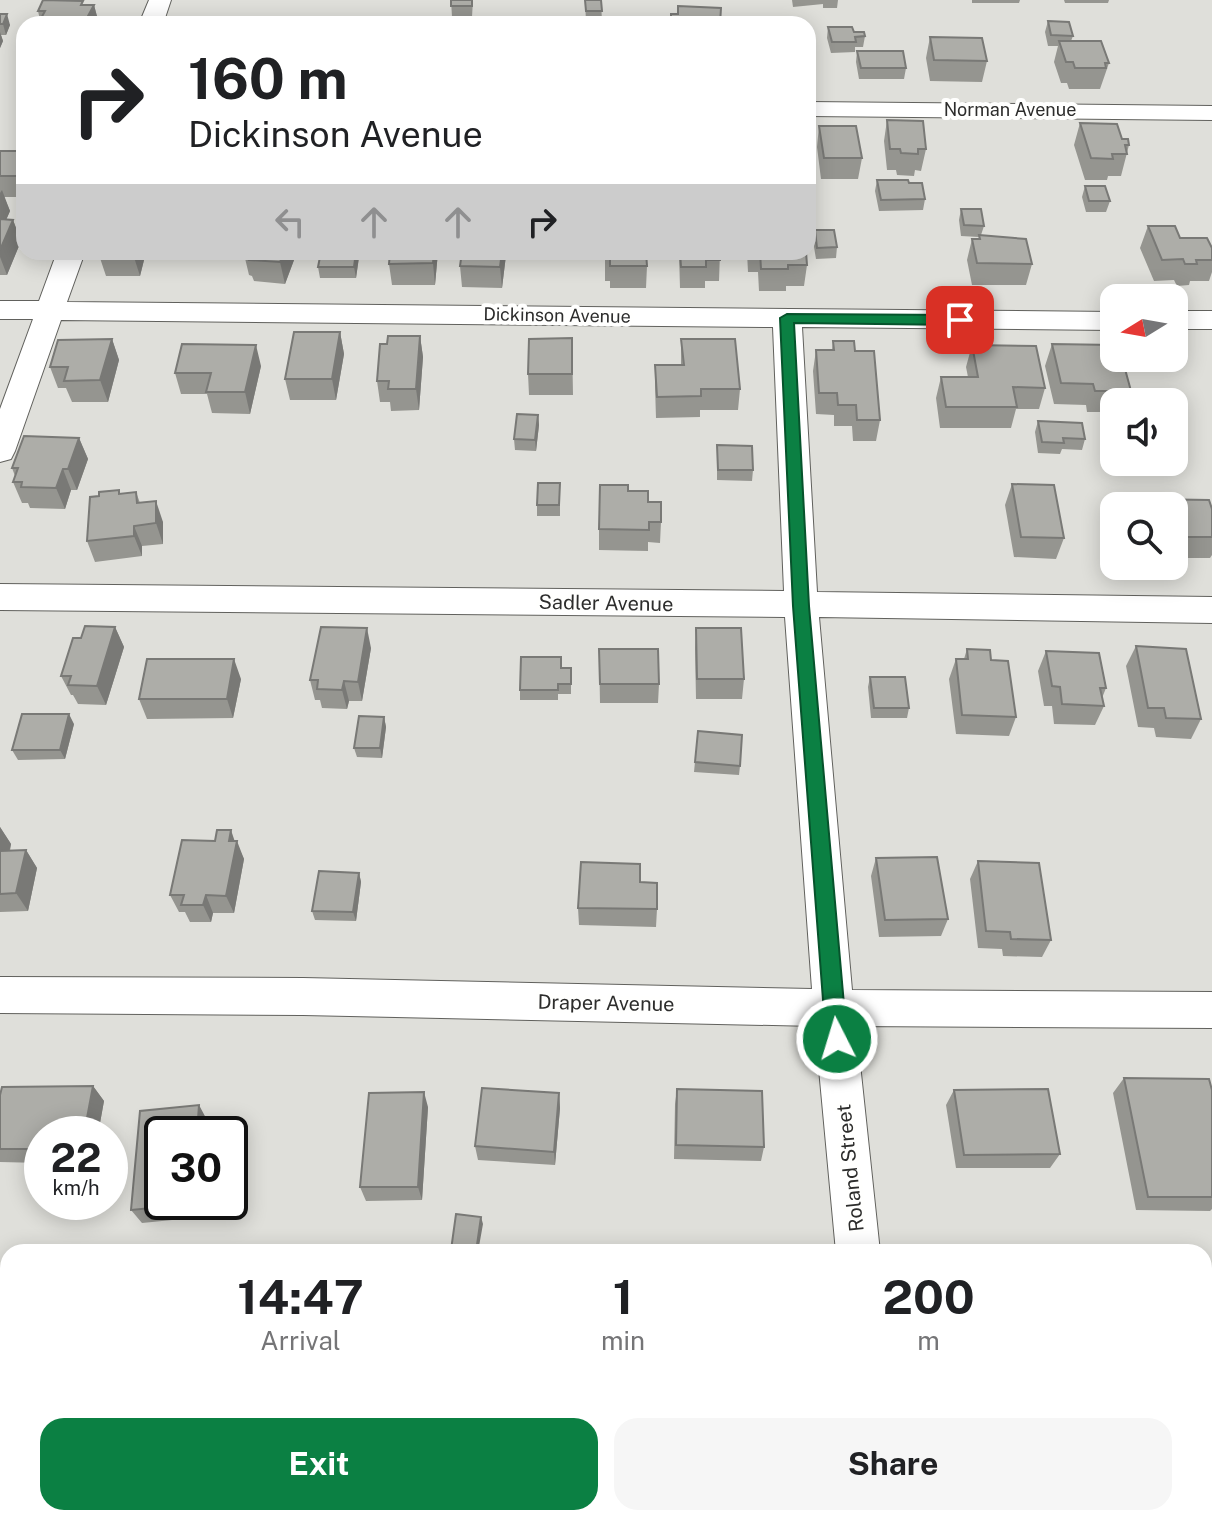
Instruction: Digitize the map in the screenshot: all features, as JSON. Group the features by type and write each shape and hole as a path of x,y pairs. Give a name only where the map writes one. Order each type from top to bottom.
{"street":[{"name":"Norman Avenue","path":"816,109 1212,113"},
{"path":"0,451 68,260"},
{"name":"Dickinson Avenue","path":"0,310 1100,321"},
{"name":"Roland Street","path":"787,318 801,606 834,1009 857,1244"},
{"path":"1188,320 1212,320"},
{"name":"Sadler Avenue","path":"0,597 362,598 1212,610"},
{"name":"Draper Avenue","path":"0,995 369,998 1015,1012 1212,1010"}],"building":[{"path":"43,0 83,1 81,5 94,5 88,16 42,16 45,11 38,11"},
{"path":"451,0 472,0 472,6 451,6"},
{"path":"585,0 601,0 602,11 586,11"},
{"path":"678,6 721,8 720,16 671,16 678,14"},
{"path":"0,14 7,14 3,24 0,24"},
{"path":"1048,21 1069,22 1073,36 1051,35"},
{"path":"828,27 852,27 854,32 864,32 865,36 855,37 856,42 832,42"},
{"path":"930,37 982,38 987,61 934,60"},
{"path":"1059,41 1101,41 1109,63 1105,63 1106,68 1075,68 1073,62 1066,62"},
{"path":"857,51 903,51 906,68 861,68"},
{"path":"887,120 923,121 926,149 918,149 918,154 890,149"},
{"path":"1080,123 1117,124 1122,139 1128,139 1129,145 1125,145 1127,154 1112,154 1113,159 1091,158"},
{"path":"819,126 856,126 862,158 824,158"},
{"path":"0,151 16,151 16,176 0,176"},
{"path":"877,180 922,183 925,199 881,200"},
{"path":"1085,186 1105,186 1110,201 1089,201"},
{"path":"961,209 981,209 984,226 964,225"},
{"path":"0,219 13,220 0,250"},
{"path":"1148,226 1175,226 1180,238 1207,238 1212,248 1212,260 1185,264 1183,259 1162,260"},
{"path":"816,230 834,230 837,247 817,248"},
{"path":"979,235 1026,239 1032,264 977,263 972,239 980,239"},
{"path":"319,260 355,260 354,267 318,267"},
{"path":"389,260 433,260 433,263 389,264"},
{"path":"461,260 501,260 500,267 460,266"},
{"path":"610,260 647,260 647,266 610,266"},
{"path":"681,260 706,260 706,267 681,267"},
{"path":"760,260 807,260 807,265 788,265 788,269 761,269"},
{"path":"294,332 340,332 332,379 285,379"},
{"path":"388,336 420,336 416,389 388,389 389,381 377,381 380,344 387,344"},
{"path":"572,338 572,374 528,374 529,339"},
{"path":"112,339 100,380 64,381 68,367 50,367 58,340"},
{"path":"681,339 735,339 740,389 701,389 701,396 657,397 655,365 684,365"},
{"path":"833,341 854,341 855,351 874,351 880,420 857,420 856,405 838,405 837,393 819,393 816,350 834,350"},
{"path":"182,344 256,345 245,392 206,392 211,373 175,373"},
{"path":"1052,344 1100,345 1100,372 1126,372 1130,388 1100,388 1100,391 1095,391 1093,384 1061,383"},
{"path":"972,345 1036,346 1045,388 1013,387 1017,407 946,407 941,377 978,377"},
{"path":"517,414 538,415 535,440 514,439"},
{"path":"1038,421 1082,423 1085,439 1063,438 1064,443 1042,442"},
{"path":"24,436 79,438 68,469 63,469 56,488 21,487 22,482 13,482 18,468 12,468"},
{"path":"717,445 752,446 753,470 718,470"},
{"path":"538,483 560,483 559,505 537,505"},
{"path":"1012,484 1054,485 1064,538 1021,537"},
{"path":"600,485 628,485 628,491 648,491 648,502 661,502 661,522 649,522 649,530 599,529"},
{"path":"119,490 119,494 136,492 137,503 156,501 156,523 134,526 134,536 87,541 90,497 99,496 99,492"},
{"path":"1188,500 1209,500 1212,537 1188,537"},
{"path":"85,626 115,627 97,686 68,685 71,676 61,676 73,638 81,638"},
{"path":"321,627 367,628 358,682 344,681 342,690 317,689 318,680 310,680"},
{"path":"696,628 741,628 744,679 697,679"},
{"path":"1136,646 1186,649 1201,719 1166,718 1164,708 1148,708"},
{"path":"599,649 658,649 659,684 600,684"},
{"path":"967,649 990,650 991,660 1008,661 1016,717 962,715 956,659 968,659"},
{"path":"1046,651 1099,653 1106,688 1100,688 1104,706 1062,704 1060,687 1052,686"},
{"path":"521,657 561,657 561,668 571,668 571,684 558,684 558,690 520,690"},
{"path":"147,659 234,659 227,699 139,699"},
{"path":"870,677 905,677 909,708 874,708"},
{"path":"22,714 69,714 60,750 12,750"},
{"path":"359,716 384,717 380,748 354,748"},
{"path":"698,731 742,735 740,766 695,762"},
{"path":"217,830 231,830 229,841 237,841 226,896 206,895 203,905 181,905 184,895 170,895 182,840 215,841"},
{"path":"26,850 16,893 0,894 0,851"},
{"path":"937,857 948,919 885,920 876,858"},
{"path":"978,861 1039,863 1051,940 1011,939 1010,932 986,931"},
{"path":"581,862 640,864 640,882 657,883 657,909 578,908"},
{"path":"319,871 359,873 353,912 312,911"},
{"path":"1124,1078 1209,1079 1212,1090 1212,1197 1148,1197"},
{"path":"93,1086 87,1116 24,1116 24,1149 0,1149 2,1087"},
{"path":"482,1088 559,1093 554,1152 475,1146"},
{"path":"677,1089 762,1091 764,1147 676,1145"},
{"path":"1048,1089 1060,1154 964,1155 954,1090"},
{"path":"424,1092 418,1187 360,1187 369,1093"},
{"path":"199,1105 198,1116 144,1116 144,1209 131,1210 140,1111"},
{"path":"456,1214 481,1217 477,1244 452,1244"}],"route":[{"path":"837,1039 801,606 787,318 960,320"}]}
